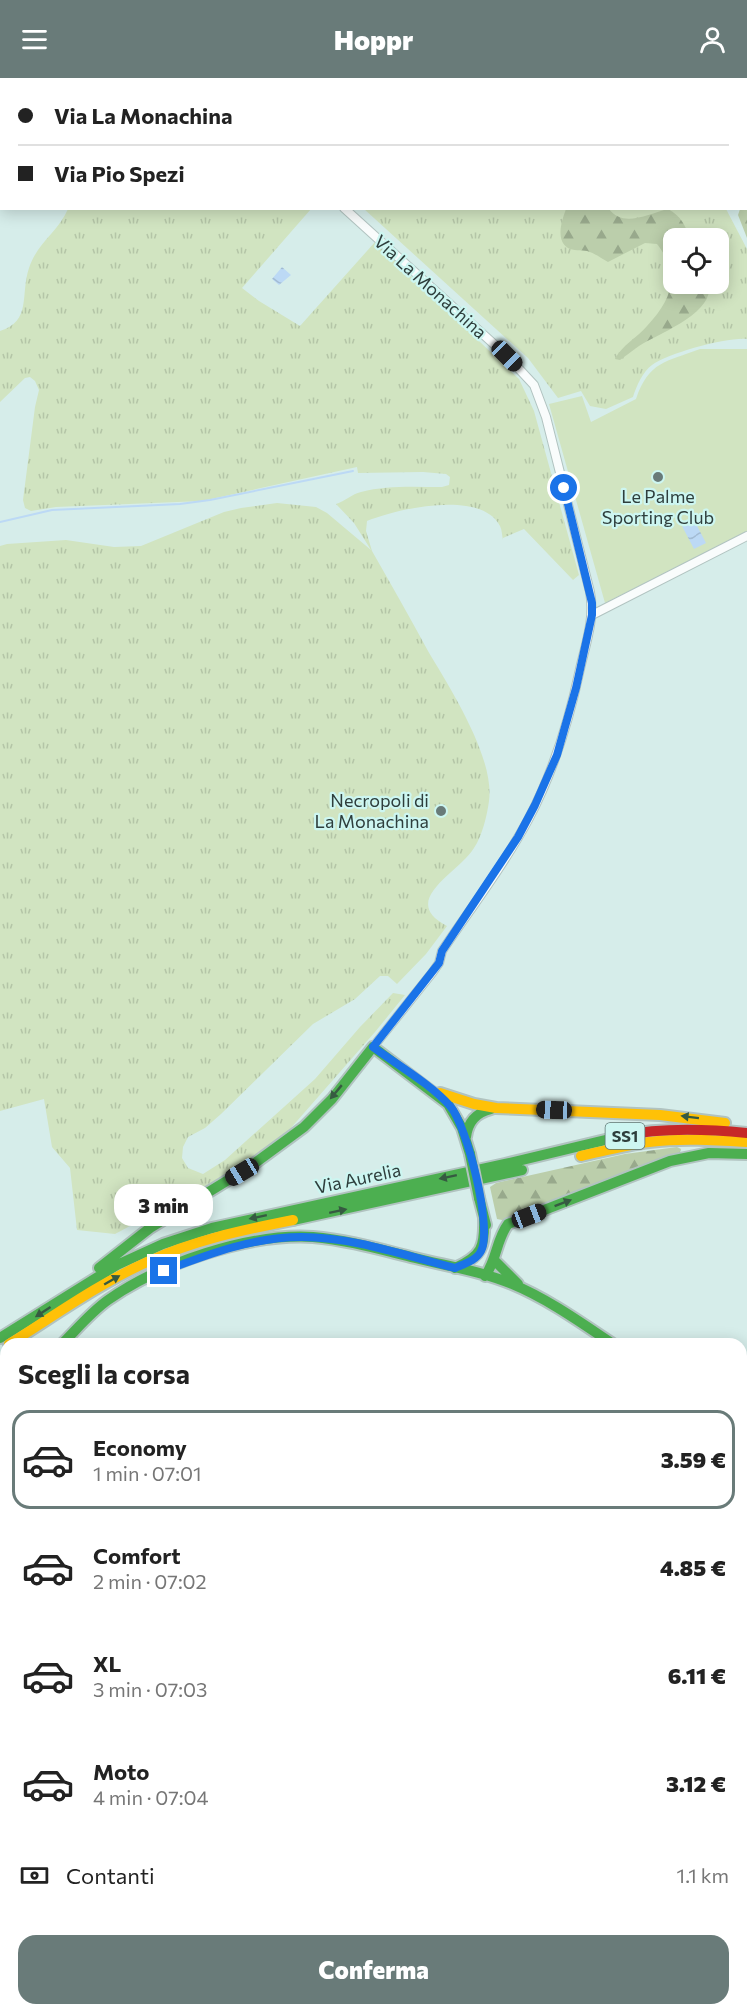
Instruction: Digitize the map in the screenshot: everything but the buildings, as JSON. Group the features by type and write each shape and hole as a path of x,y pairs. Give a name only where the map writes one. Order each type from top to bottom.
{"main road":[{"path":"63,1299 145,1232 259,1162 292,1136 314,1118 335,1095 373,1047 452,1108 466,1137 494,1256 523,1288"},
{"path":"431,1090 474,1104 496,1108 682,1116 726,1124 747,1131"},
{"path":"466,1137 469,1124 475,1115 496,1108"},
{"name":"Via Aurelia","path":"0,1338 117,1265 147,1250 184,1236 230,1223 496,1166 627,1135 678,1130 747,1131"},
{"name":"Via Aurelia","path":"19,1338 128,1271 165,1254 212,1238 427,1192 631,1144 685,1140 747,1142"},
{"path":"484,1218 495,1225 508,1224 670,1161 709,1153 747,1154"},
{"path":"482,1275 478,1256 484,1242 484,1218"},
{"path":"482,1275 494,1256 498,1237 508,1224"},
{"path":"68,1338 107,1301 141,1280 196,1258 229,1248 292,1237 321,1238 356,1244 482,1275 523,1288 603,1338"},
{"path":"455,1268 478,1256"}],"street":[{"name":"Via La Monachina","path":"346,210 507,356 534,385 546,417 590,592 592,615 564,732 535,805 518,837 442,951 439,963 373,1047"},
{"path":"592,615 747,536"}],"green space":[{"path":"68,210 310,210 242,288 300,326 375,242 519,379 534,411 579,575 573,580 524,529 503,540 500,526 490,515 475,508 437,505 397,512 367,521 366,531 372,551 459,703 478,744 489,784 489,801 482,832 466,858 436,887 430,897 428,906 433,916 447,926 426,954 397,984 388,976 380,976 355,999 313,1024 221,1114 205,1128 188,1137 183,1147 182,1158 188,1168 203,1174 225,1160 315,1079 393,993 405,995 283,1137 220,1178 115,1234 77,1230 70,1168 52,1147 44,1099 0,1111 0,546 66,540 114,547 141,546 224,512 277,503 316,507 327,513 371,550 354,523 336,504 358,493 381,488 442,487 449,485 450,477 446,474 423,472 358,473 357,467 202,501 56,507 31,511 25,508 23,500 39,390 35,381 30,377 25,378 0,402 0,331 10,327 21,314 29,268 37,251"},
{"path":"365,210 727,210 747,249 747,339 713,343 660,360 646,371 633,397 606,409 590,406 581,391 558,398 528,358"},
{"path":"566,210 610,210 621,218 629,219 669,210 682,221 686,228 663,228 663,253 657,244 645,243 608,262 590,252 568,248 561,235 561,224"},
{"path":"740,210 747,210 747,238 738,215"},
{"path":"668,294 708,294 704,304 684,321 639,346 620,360 615,359 656,316"},
{"name":"Le Palme Sporting Club","path":"700,349 747,349 747,531 605,603 549,404 582,396 591,422 636,399 647,377 660,365"},
{"path":"677,1147 681,1149 679,1155 502,1220 497,1219 490,1187 496,1183 625,1154"}],"water":[{"path":"282,267 291,275 279,285 272,279"},
{"path":"694,520 706,543 694,549 682,526"}],"waterway":[{"path":"0,522 52,510 180,504 210,500 353,471"}],"traffic: fast":[{"path":"373,1047 448,1104 462,1128 470,1154"},
{"path":"99,1268 150,1228 251,1166 304,1127 332,1099 373,1047"},
{"path":"466,1137 474,1118 491,1109"},
{"path":"0,1338 117,1265 163,1244 212,1228 622,1136"},
{"path":"508,1224 670,1161 709,1153 747,1154"},
{"path":"470,1154 479,1198"},
{"path":"293,1220 522,1170"},
{"path":"479,1198 486,1225"},
{"path":"455,1268 471,1259 480,1249 484,1236 484,1218"},
{"path":"485,1276 508,1224"},
{"path":"68,1338 108,1300 153,1274 206,1253 234,1245 288,1237 339,1240 500,1279 551,1304 604,1338"},
{"path":"494,1260 518,1284"}],"traffic: slow":[{"path":"440,1093 474,1104 496,1108"},
{"path":"496,1108 660,1115 725,1123"},
{"path":"581,1156 661,1141 747,1142"},
{"path":"18,1338 94,1290 165,1254 237,1232 293,1220"}],"traffic: jam":[{"path":"622,1136 653,1131 684,1130 747,1133"}],"place":[{"name":"Le Palme Sporting Club","path":"658,477"},
{"name":"Necropoli di La Monachina","path":"441,811"}],"route":[{"path":"164,1271 196,1258 237,1246 286,1238 321,1238 455,1268 469,1262 482,1251 485,1238 484,1218 466,1137 452,1108 446,1101 373,1047 439,963 442,951 518,837 540,796 557,755 576,688 592,615 590,592 564,488"}]}
